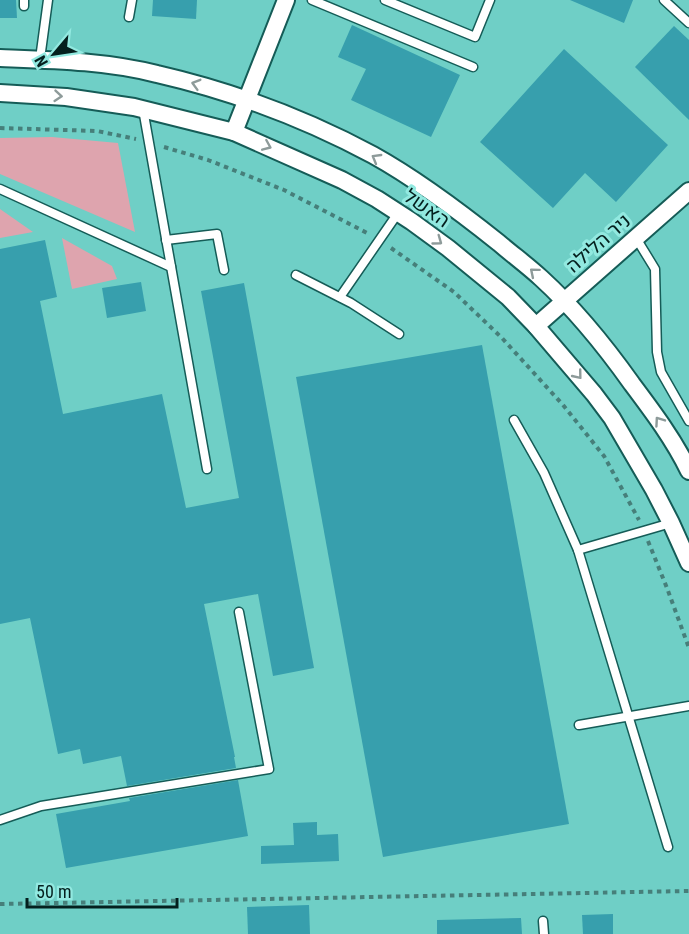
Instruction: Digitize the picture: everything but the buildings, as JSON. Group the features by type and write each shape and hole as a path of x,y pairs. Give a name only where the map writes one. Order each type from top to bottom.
{"street":[{"path":"234,132 286,0"},
{"name":"האשל","path":"0,58 91,62 156,73 247,100 373,155 462,213 541,278 592,332 622,369 665,430 689,471"},
{"name":"האשל","path":"0,93 66,97 143,108 234,132 342,180 398,213 448,248 508,297 582,380 612,418 630,448 672,523 689,563"},
{"name":"ניר הלילה","path":"536,326 689,191"}],"lane":[{"path":"40,59 48,0"},
{"path":"129,17 132,0"},
{"path":"312,0 472,67"},
{"path":"385,0 475,37 490,0"},
{"path":"664,0 689,24"},
{"path":"143,108 207,469"},
{"path":"0,189 171,267"},
{"path":"340,297 398,213"},
{"path":"166,240 216,234 224,270"},
{"path":"636,238 655,269 657,352 661,372 689,422"},
{"path":"296,275 351,303 399,334"},
{"path":"514,420 544,473 578,550 668,847"},
{"path":"578,550 672,523"},
{"path":"0,820 41,806 269,769 239,612"},
{"path":"579,724 689,706"},
{"path":"543,921 544,934"}],"path":[{"path":"0,128 97,131 149,142 208,160 284,190 380,240 454,292 502,338 555,396 604,456 638,517 668,588 689,648"},
{"path":"0,904 689,891"}],"shaded area":[{"path":"0,0 689,0 689,934 0,934"},
{"path":"52,137 118,143 135,232 0,174 0,138"},
{"path":"0,209 33,232 0,238"},
{"path":"62,238 112,266 117,279 72,289"}]}
